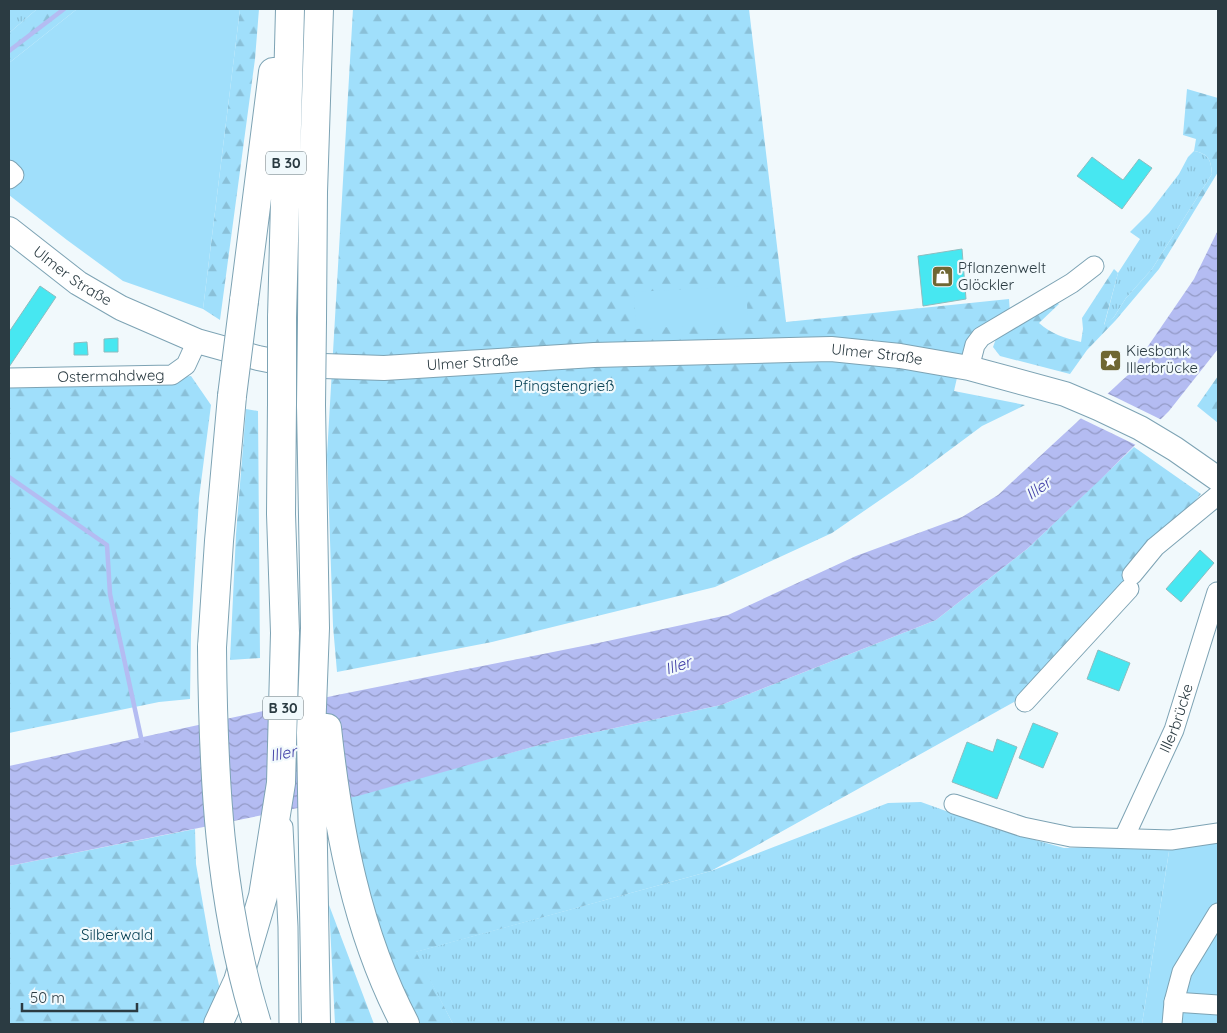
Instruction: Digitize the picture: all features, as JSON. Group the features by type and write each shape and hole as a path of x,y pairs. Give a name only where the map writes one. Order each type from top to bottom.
{"highway":[{"path":"257,1024 234,931 217,813 212,647 232,396 277,40 283,9"},
{"name":"B 30","path":"274,894 281,783 285,633 281,514 282,318 290,9"},
{"name":"B 30","path":"316,1024 310,733 315,628 311,405 313,192 319,9"},
{"path":"315,628 332,782 351,878 371,943 405,1024"},
{"path":"218,1024 238,981 248,949 274,894"}],"main road":[{"name":"Ulmer Straße","path":"9,228 78,283 121,308 197,341 258,358 303,365 384,368 594,355 831,349 900,356 969,368 1054,391 1098,408 1140,428 1210,473"}],"street":[{"path":"9,170 14,175 9,179"},
{"path":"969,368 975,345 981,337 1072,283 1094,266"},
{"name":"Ostermahdweg","path":"9,378 172,375 186,365 197,341"},
{"path":"1025,702 1131,582 1155,547 1218,494"},
{"name":"Illerbrücke","path":"1124,838 1174,730 1217,592"},
{"path":"954,804 1023,828 1070,837 1172,840 1218,833"},
{"path":"274,894 289,1024"},
{"path":"1172,1024 1174,1002 1182,972 1218,912"},
{"path":"248,949 255,992 267,1024"},
{"path":"1174,1002 1218,1005"}],"green space":[{"path":"9,9 37,9 9,33"},
{"path":"37,9 77,9 9,63 9,33"},
{"path":"77,9 240,9 203,309 123,281 9,195 9,63"},
{"path":"240,9 259,9 255,59 220,320 203,309"},
{"name":"Pfingstengrieß","path":"353,9 749,9 786,322 1009,299 1010,313 971,335 964,347 954,391 1025,405 982,426 912,478 832,533 715,587 492,642 337,672 333,626 327,455"},
{"path":"1187,89 1218,98 1218,172 1159,269 1115,321 1087,350 1070,374 1000,356 993,347 998,333 1050,298 1059,304 1039,323 1058,335 1081,342 1082,318 1114,269 1118,273 1104,325 1114,317 1126,298 1152,269 1212,174 1208,158 1194,151 1196,139 1183,135"},
{"path":"1194,151 1208,158 1212,174 1152,269 1126,298 1114,317 1104,326 1118,273 1140,239 1130,232 1149,213"},
{"path":"746,286 748,322 636,329 634,292"},
{"path":"191,376 211,405 199,498 191,635 190,699 159,702 9,733 9,381 161,379"},
{"path":"1218,376 1218,423 1197,406"},
{"path":"246,409 258,411 260,658 230,660 236,534"},
{"path":"1134,447 1201,494 1060,658 1021,698 711,871 416,952 453,1024 419,1024 387,959 363,890 346,798 550,742 721,705 936,620 1027,549"},
{"path":"921,802 996,829 1064,848 1170,845 1142,1024 453,1024 415,952 711,871 888,803"},
{"name":"Silberwald","path":"195,829 196,864 210,945 223,1003 207,1024 9,1024 9,866"},
{"path":"1218,837 1218,1024 1142,1024 1170,845"},
{"path":"329,905 374,1024 335,1024"}],"water":[{"name":"Iller","path":"1218,230 1218,349 1169,411 1102,478 1027,549 936,620 721,705 550,742 358,796 9,866 9,766 337,695 728,615 856,556 962,517 998,495 1129,374 1194,279"}],"pier":[{"path":"1106,393 1164,421 1138,446 1080,418"}],"building":[{"path":"1092,157 1123,180 1139,159 1152,168 1122,209 1077,176"},
{"name":"Pflanzenwelt Glöckler","path":"962,249 966,299 923,306 918,256"},
{"path":"40,286 56,297 9,367 9,332"},
{"path":"118,338 118,352 104,352 104,339"},
{"path":"87,342 88,355 74,355 74,343"},
{"path":"1200,550 1214,563 1181,602 1166,589"},
{"path":"1098,650 1130,663 1119,691 1087,679"},
{"path":"1033,723 1058,733 1043,768 1019,758"},
{"path":"997,739 1017,747 997,799 952,782 967,742 993,752"}],"waterway":[{"path":"9,51 64,9"},
{"path":"9,477 107,545 110,594 142,742"}],"place":[{"name":"Pflanzenwelt Glöckler","path":"942,277"},
{"name":"Kiesbank Illerbrücke","path":"1110,360"}]}
